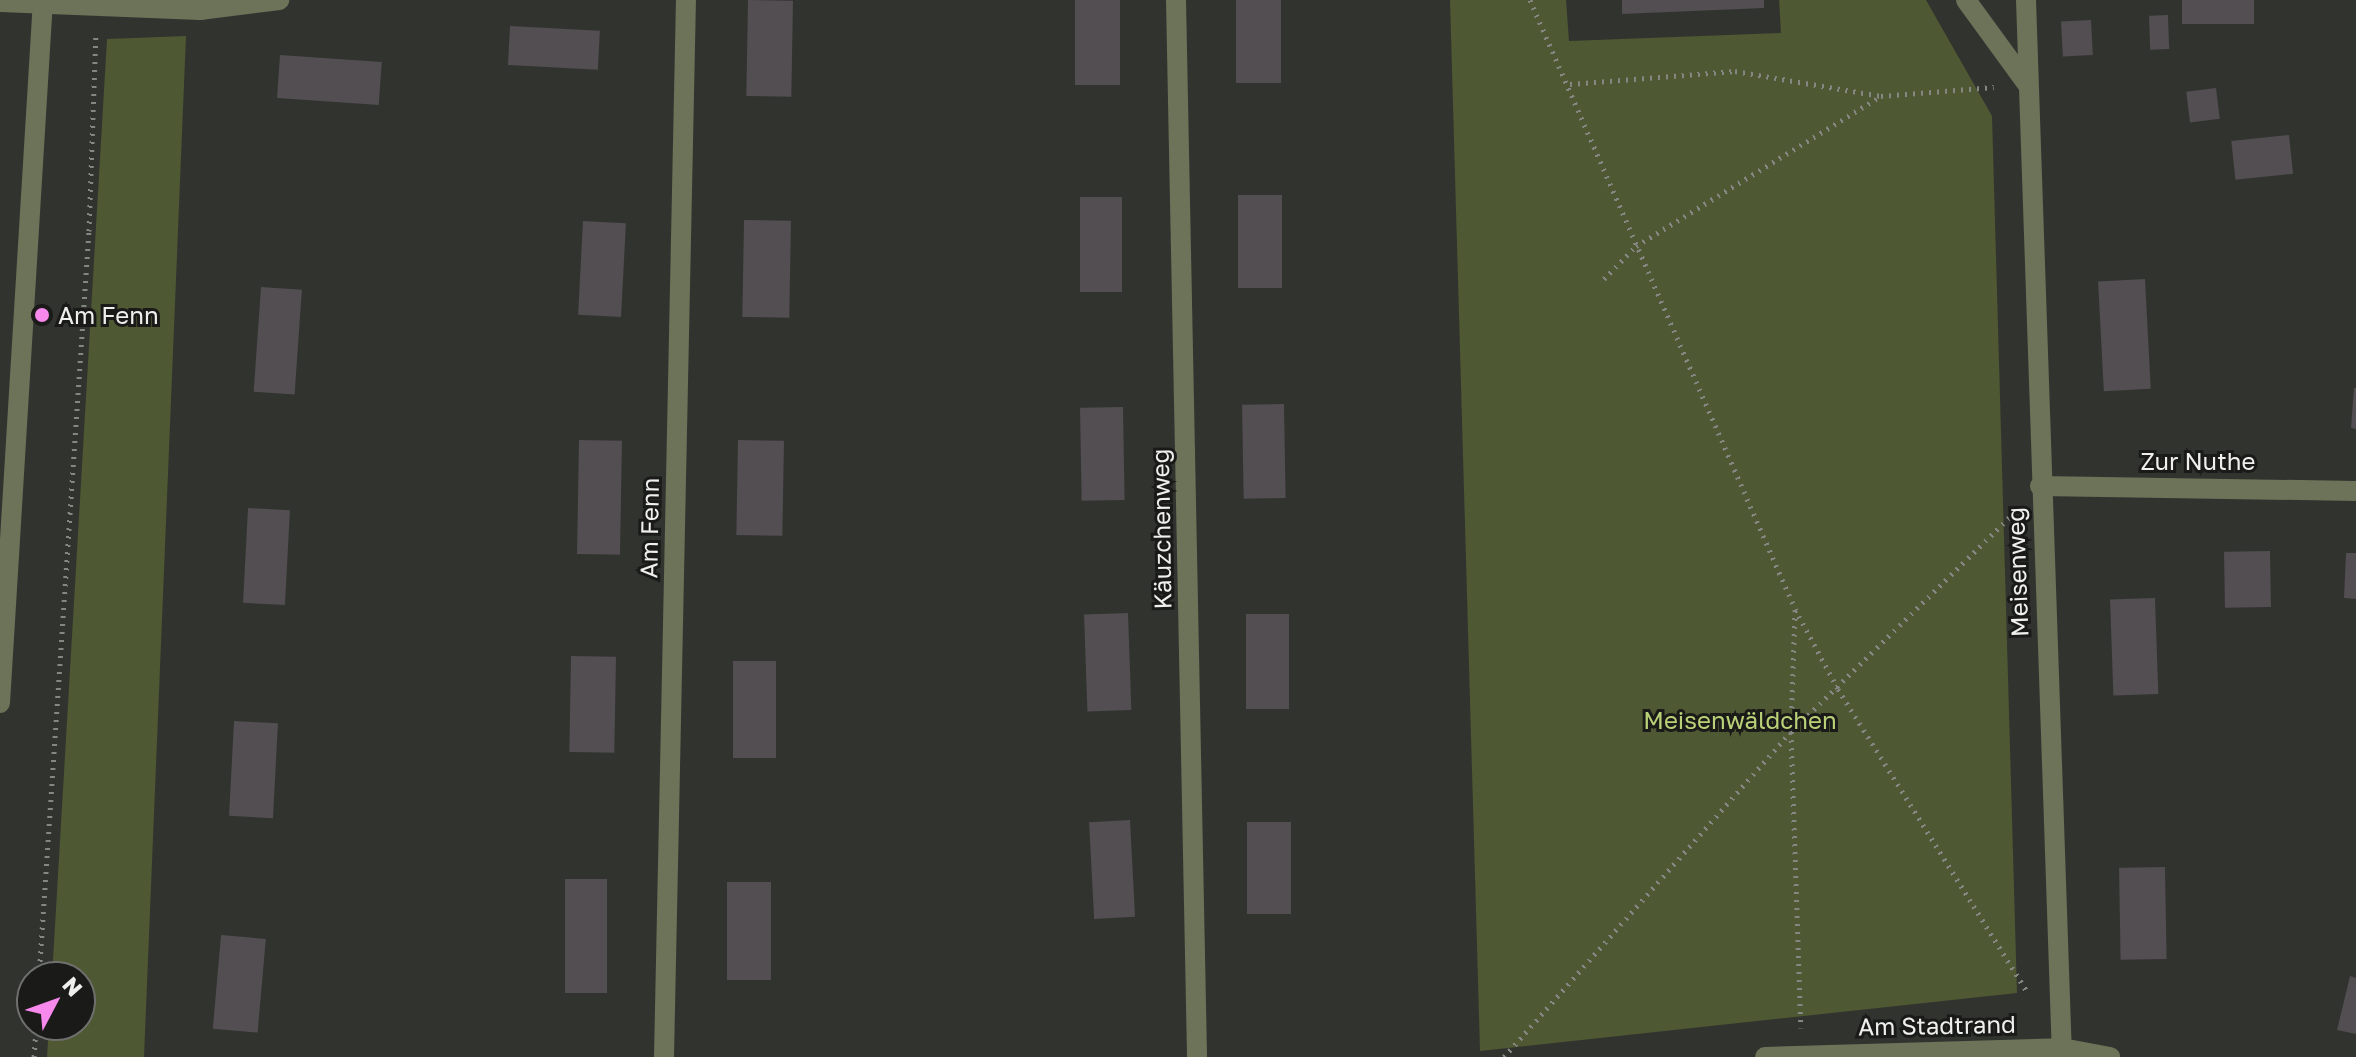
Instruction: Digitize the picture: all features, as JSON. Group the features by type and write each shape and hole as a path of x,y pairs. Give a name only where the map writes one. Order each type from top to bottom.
{"street":[{"path":"0,2 43,1 96,9 200,10 279,0"},
{"name":"Am Fenn","path":"664,1057 686,0"},
{"name":"Käuzchenweg","path":"1176,0 1197,1057"},
{"path":"1966,0 2027,84"},
{"name":"Meisenweg","path":"2026,0 2040,486 2062,1053"},
{"path":"0,703 43,1"},
{"name":"Zur Nuthe","path":"2040,486 2356,491"},
{"name":"Am Stadtrand","path":"1765,1057 2062,1053 2110,1057"}],"path":[{"path":"1530,0 1570,84 1636,246 1795,609 1838,689 2062,1053"},
{"path":"40,961 89,231 96,9"},
{"path":"1570,84 1735,71 1881,96 2027,84"},
{"path":"1604,279 1636,246 1881,96"},
{"path":"1504,1057 1791,732 1838,689 2040,486"},
{"path":"1795,609 1791,732 1802,1055"}],"green space":[{"name":"Meisenwäldchen","path":"1450,0 1566,0 1569,41 1781,33 1779,0 1926,0 1992,116 2017,993 1480,1051"},
{"path":"186,36 144,1057 47,1057 48,1041 96,1041 96,961 53,961 107,39"}],"building":[{"path":"748,0 793,1 791,97 746,96"},
{"path":"1075,0 1120,0 1120,85 1075,85"},
{"path":"1236,0 1281,0 1281,83 1236,83"},
{"path":"1622,0 1764,0 1764,8 1622,14"},
{"path":"2182,0 2254,0 2254,24 2182,24"},
{"path":"2168,15 2169,49 2150,50 2149,16"},
{"path":"2091,20 2093,55 2063,57 2061,22"},
{"path":"510,26 600,31 598,70 508,65"},
{"path":"280,55 382,62 379,105 277,98"},
{"path":"2216,88 2220,119 2190,122 2186,92"},
{"path":"2289,135 2293,174 2235,180 2231,141"},
{"path":"1238,195 1282,195 1282,288 1238,288"},
{"path":"1080,197 1122,197 1122,292 1080,292"},
{"path":"744,220 791,221 789,318 742,317"},
{"path":"583,221 626,223 621,317 578,315"},
{"path":"2145,279 2151,389 2104,391 2098,281"},
{"path":"261,287 302,290 295,395 254,392"},
{"path":"2356,388 2356,429 2351,428"},
{"path":"1284,404 1286,498 1244,499 1242,405"},
{"path":"1123,407 1125,500 1082,501 1080,408"},
{"path":"579,440 622,441 620,555 577,554"},
{"path":"738,440 784,441 782,536 736,535"},
{"path":"248,508 290,510 285,605 243,603"},
{"path":"2270,551 2271,607 2225,608 2224,552"},
{"path":"2346,553 2356,553 2356,599 2344,598"},
{"path":"2155,598 2158,694 2113,696 2110,600"},
{"path":"1128,613 1131,710 1087,711 1084,615"},
{"path":"1246,614 1289,614 1289,709 1246,709"},
{"path":"571,656 616,657 614,753 569,752"},
{"path":"733,661 776,661 776,758 733,758"},
{"path":"234,721 278,723 273,818 229,816"},
{"path":"1130,820 1135,917 1094,919 1089,822"},
{"path":"1247,822 1291,822 1291,914 1247,914"},
{"path":"2165,867 2167,959 2121,960 2119,868"},
{"path":"565,879 607,879 607,993 565,993"},
{"path":"727,882 771,882 771,980 727,980"},
{"path":"221,935 266,939 258,1033 213,1029"},
{"path":"2350,976 2356,978 2356,1034 2337,1030"}],"place":[{"name":"Am Fenn","path":"42,315"}]}
